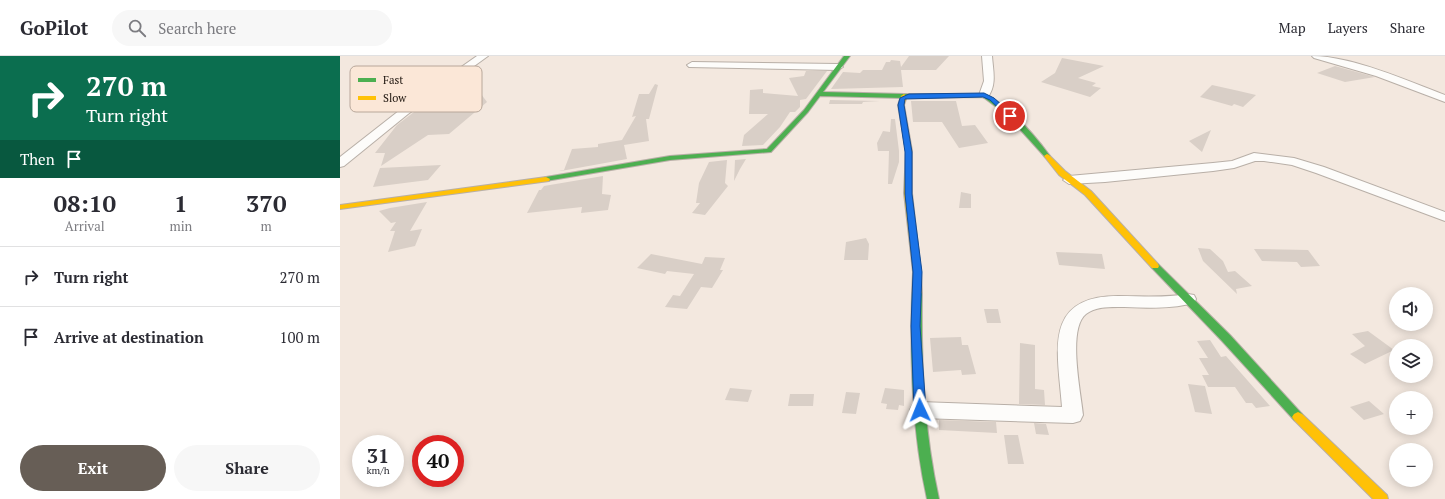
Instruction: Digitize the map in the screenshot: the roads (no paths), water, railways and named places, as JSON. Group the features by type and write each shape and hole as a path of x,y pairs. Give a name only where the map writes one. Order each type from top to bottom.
{"street":[{"path":"469,66 483,56"},
{"path":"340,207 561,177 670,158 769,151 806,111 847,56"},
{"path":"984,95 989,79 987,56"},
{"path":"1317,56 1379,74 1445,99"},
{"path":"692,65 838,67"},
{"path":"819,94 904,96 984,95 990,98 1003,109 1069,180 1088,194 1299,418 1382,499"},
{"path":"904,96 901,105 909,152 908,194 917,272 916,326 920,410 926,471 933,499"},
{"path":"340,163 405,112"},
{"path":"1069,180 1105,178 1213,167 1234,164 1254,157 1264,157 1294,162 1320,170 1445,217"},
{"path":"920,410 1073,415 1068,343 1069,328 1077,312 1090,304 1160,303 1188,299"}]}
